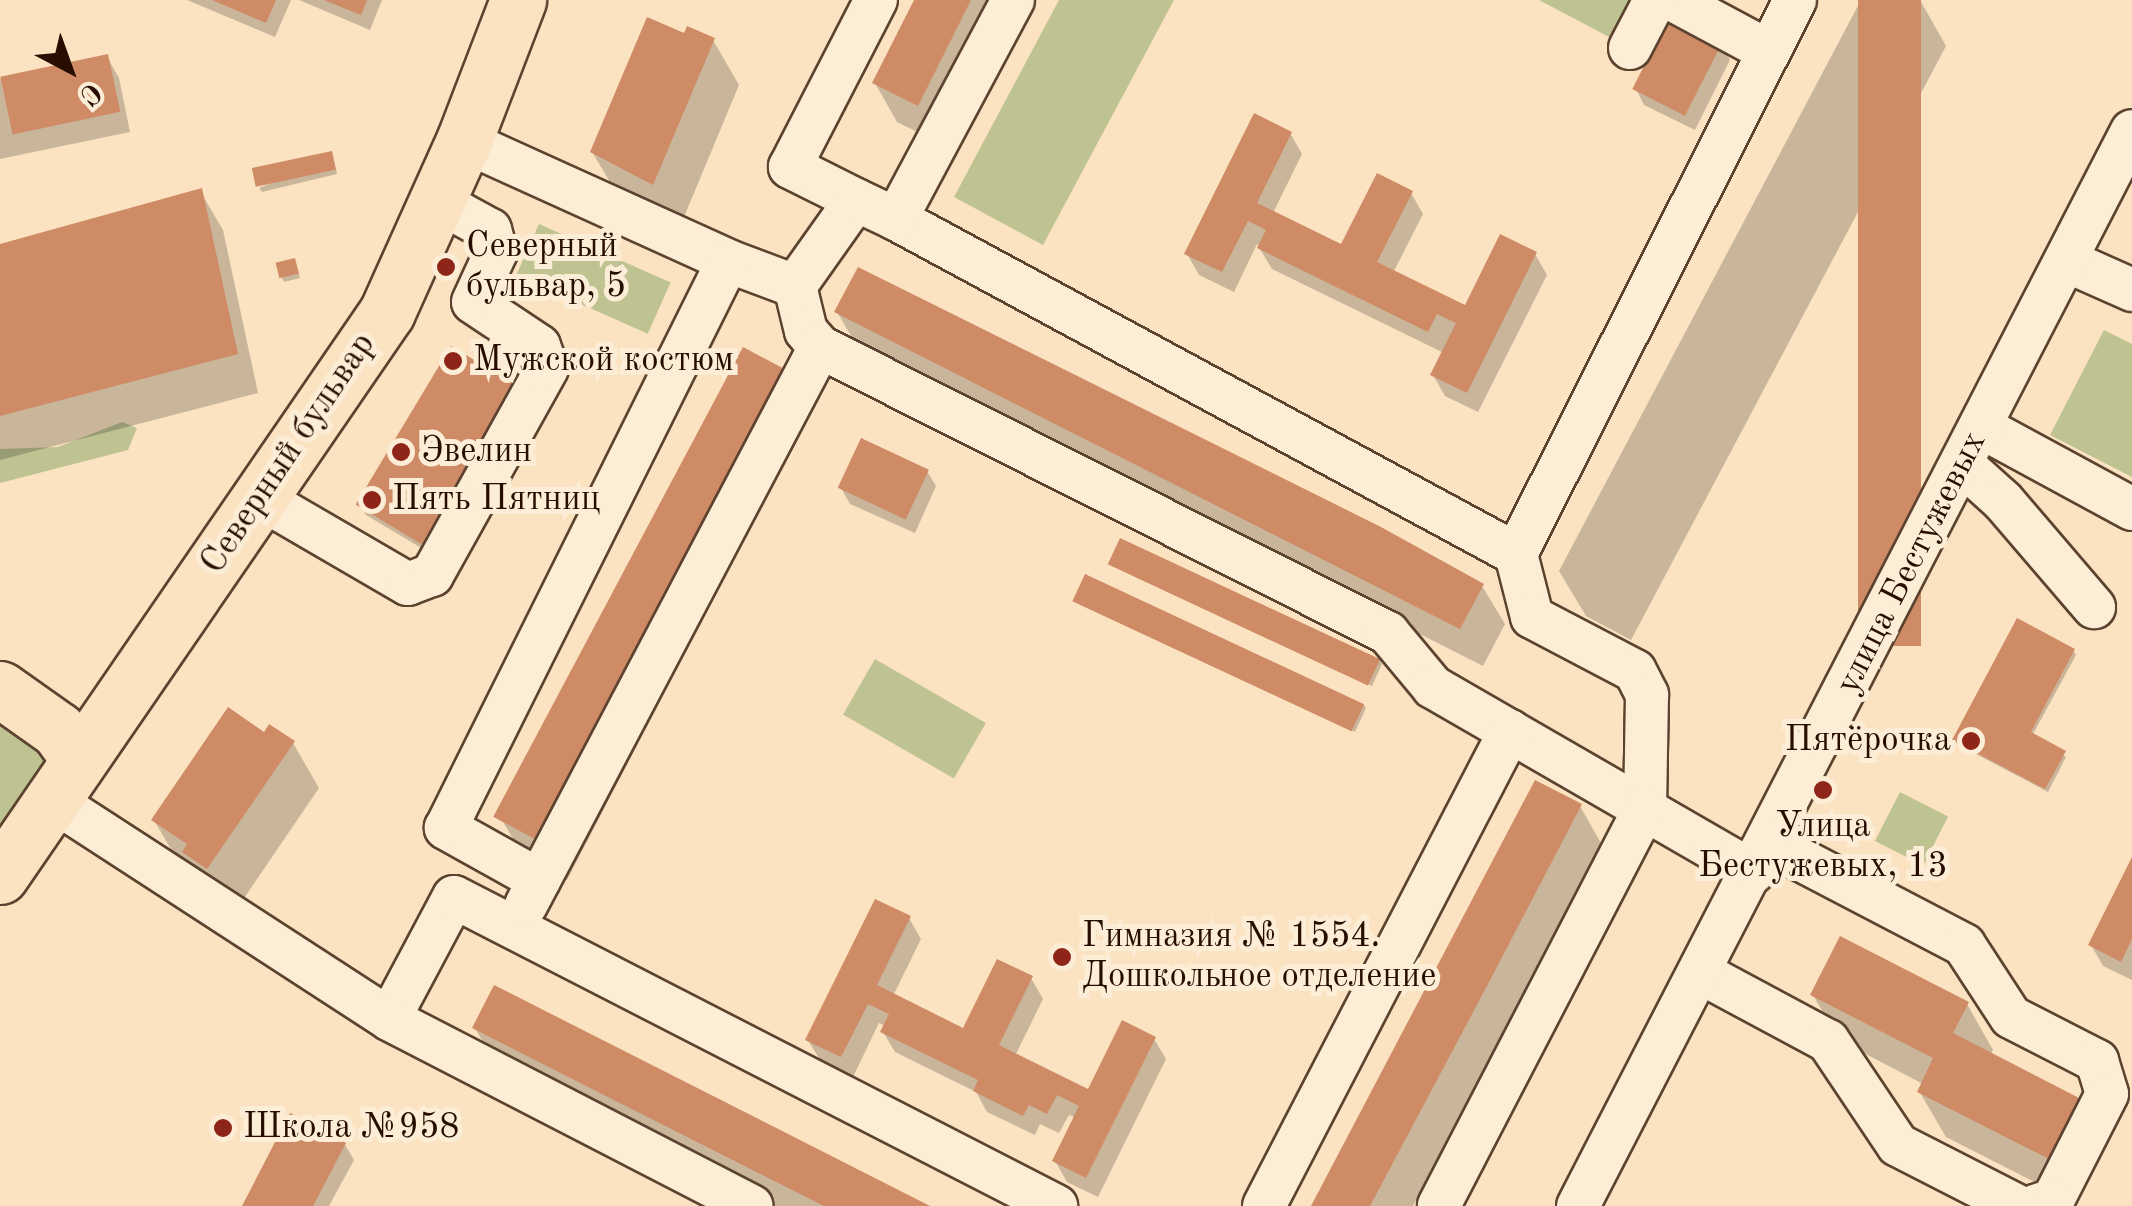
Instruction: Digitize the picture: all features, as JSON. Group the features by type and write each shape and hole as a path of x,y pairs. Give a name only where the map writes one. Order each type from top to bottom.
{"main road":[{"name":"Северный бульвар","path":"0,876 386,312 464,141 518,0"},
{"path":"0,689 58,730 65,780"}],"street":[{"path":"876,0 790,167 896,220 1516,554"},
{"path":"896,220 1013,0"},
{"path":"1630,48 1655,0"},
{"path":"1673,0 1768,51"},
{"path":"1439,1206 1645,808 1647,696 1641,684 1634,672 1532,617 1516,554 1794,0"},
{"name":"улица Бестужевых","path":"1578,1206 1761,858 2132,131"},
{"path":"464,141 728,261 795,286"},
{"path":"856,200 795,286 806,331 820,347 1388,633 1433,687 1645,808 1964,945 2011,1017 2097,1061 2107,1094 2053,1200 2035,1206"},
{"path":"260,498 408,584 432,576 546,368 539,346 472,302 496,252 490,230 436,201"},
{"path":"2066,260 2132,290"},
{"path":"540,880 446,828 728,261"},
{"path":"514,928 820,347"},
{"path":"1972,446 2132,508"},
{"path":"1972,446 2003,501 2094,607"},
{"path":"1264,1206 1510,731"},
{"path":"65,780 390,1019 752,1206"},
{"path":"390,1019 454,897 1056,1206"},
{"path":"1701,973 1828,1041 1898,1145 2017,1206"}],"green space":[{"path":"1059,0 1174,0 1043,245 954,197"},
{"path":"1539,0 1655,0 1630,48"},
{"path":"539,224 671,283 648,334 516,275"},
{"path":"2104,330 2132,344 2132,477 2050,435"},
{"path":"122,422 137,428 128,450 0,483 0,449 58,447"},
{"path":"875,659 986,723 954,778 843,714"},
{"path":"0,706 45,757 47,773 0,856"},
{"path":"1900,792 1948,817 1923,866 1875,841"}],"building":[{"path":"212,0 276,0 266,23"},
{"path":"324,0 367,0 361,15"},
{"path":"914,0 971,0 918,106 872,83"},
{"path":"1858,0 1921,0 1921,646 1858,646"},
{"path":"1670,15 1723,42 1685,116 1632,89"},
{"path":"647,17 684,33 687,26 715,38 653,185 590,152"},
{"path":"108,54 120,112 13,135 0,77"},
{"path":"1254,113 1292,132 1257,203 1341,244 1377,173 1413,191 1377,262 1465,305 1500,234 1537,252 1467,393 1430,375 1456,323 1437,314 1428,332 1257,248 1266,230 1248,221 1222,272 1184,254"},
{"path":"332,151 336,170 256,187 252,168"},
{"path":"202,188 238,354 0,416 0,244"},
{"path":"295,258 299,274 279,278 276,263"},
{"path":"858,267 1381,527 1484,584 1460,629 834,312"},
{"path":"451,346 517,386 422,544 356,505"},
{"path":"743,347 789,371 539,841 493,817"},
{"path":"861,438 929,470 906,520 838,488"},
{"path":"1120,538 1380,659 1368,686 1108,564"},
{"path":"1085,574 1364,704 1351,731 1072,601"},
{"path":"2017,618 2075,649 2031,732 2066,751 2045,789 1952,740"},
{"path":"228,707 264,732 269,724 295,741 207,869 182,852 187,844 151,820"},
{"path":"1535,780 1582,804 1489,982 1370,1206 1311,1206"},
{"path":"2132,857 2132,939 2121,962 2088,945"},
{"path":"875,899 911,916 877,985 963,1028 997,959 1033,976 999,1045 1088,1089 1122,1020 1156,1037 1086,1178 1052,1161 1079,1106 1057,1095 1047,1114 1029,1105 1023,1116 973,1091 978,1080 880,1032 889,1014 868,1004 841,1057 805,1040"},
{"path":"1840,936 1969,1002 1953,1033 2081,1099 2049,1159 1917,1092 1933,1058 1810,995"},
{"path":"494,985 930,1206 824,1206 596,1091 472,1028"},
{"path":"290,1113 346,1143 313,1206 242,1206"}],"place":[{"name":"Северный бульвар, 5","path":"446,267"},
{"name":"Мужской костюм","path":"453,361"},
{"name":"Эвелин","path":"401,452"},
{"name":"Пять Пятниц","path":"372,500"},
{"name":"Пятёрочка","path":"1971,741"},
{"name":"Улица Бестужевых, 13","path":"1823,790"},
{"name":"Гимназия № 1554. Дошкольное отделение","path":"1062,957"},
{"name":"Школа №958","path":"223,1128"}]}
